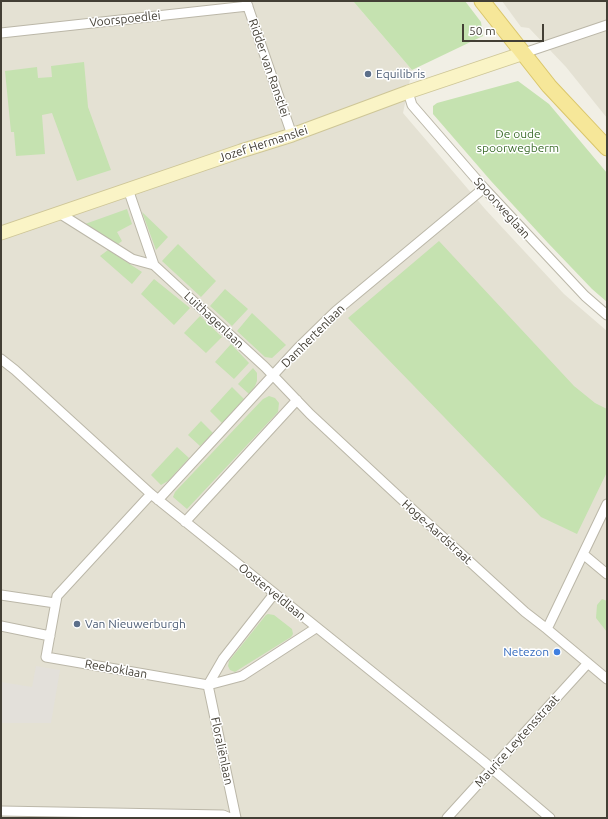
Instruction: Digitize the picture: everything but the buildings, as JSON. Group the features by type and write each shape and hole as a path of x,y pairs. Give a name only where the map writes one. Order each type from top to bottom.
{"main road":[{"path":"482,1 549,86 607,148"}],"street":[{"name":"Voorspoedlei","path":"1,33 247,3"},
{"name":"Ridder van Ranstlei","path":"247,3 292,135"},
{"path":"524,53 607,25"},
{"name":"Jozef Hermanslei","path":"1,233 240,151 292,135 408,92 524,53"},
{"name":"Spoorweglaan","path":"408,92 412,105 484,188 585,296 607,315"},
{"name":"Damhertenlaan","path":"50,636 57,596 273,376 298,348 336,311 484,188"},
{"name":"Luithagenlaan","path":"128,189 154,265"},
{"name":"Luithagenlaan","path":"59,213 132,259 154,265 273,376"},
{"name":"Oosterveldlaan","path":"1,360 15,370 154,497 492,769 550,818"},
{"name":"Hoge-Aardstraat","path":"273,376 422,519 525,612 547,628 607,679"},
{"path":"184,522 297,400"},
{"path":"547,628 607,504"},
{"path":"583,554 607,574"},
{"path":"208,685 223,659 274,594"},
{"path":"1,595 55,603"},
{"path":"1,626 50,636"},
{"path":"208,685 242,676 316,628"},
{"name":"Reeboklaan","path":"50,636 46,657 208,685"},
{"name":"Maurice Leytensstraat","path":"447,818 588,663"},
{"name":"Floraliënlaan","path":"208,685 236,818"},
{"path":"1,811 223,815 230,818"}],"shaded area":[{"path":"1,1 353,1 412,70 403,113 485,209 564,294 607,331 607,818 1,818"},
{"path":"502,1 607,1 607,118 566,67 529,28 521,27"},
{"path":"36,666 60,670 51,723 1,723 1,682 32,687"}],"green space":[{"path":"353,1 465,1 481,22 483,36 412,70"},
{"path":"84,62 88,107 111,170 77,181 52,113 42,115 45,154 16,156 14,132 11,132 5,71 37,67 38,78 52,77 51,66"},
{"name":"De oude spoorwegberm","path":"518,81 549,104 607,173 607,302 592,289 548,243 491,181 433,114 433,106 437,103"},
{"path":"127,209 132,224 117,232 122,241 117,245 85,224"},
{"path":"142,212 168,237 156,250"},
{"path":"439,241 574,386 595,403 607,409 607,472 577,534 541,517 348,318"},
{"path":"178,244 216,281 201,297 162,261"},
{"path":"108,250 142,272 132,284 100,256"},
{"path":"154,279 190,308 174,325 141,294"},
{"path":"225,289 248,309 232,326 210,306"},
{"path":"252,313 286,345 272,358 265,357 237,331"},
{"path":"200,316 222,337 206,353 184,333"},
{"path":"231,344 249,363 234,379 215,362"},
{"path":"253,368 257,373 257,381 249,394 238,384"},
{"path":"232,387 244,399 222,423 210,411"},
{"path":"269,396 275,398 279,403 278,412 187,509 173,497 175,492 263,399"},
{"path":"201,421 213,433 200,446 188,435"},
{"path":"177,447 189,458 168,481 161,485 151,475"},
{"path":"602,599 607,601 607,632 596,618 597,605"},
{"path":"268,614 274,615 292,629 293,634 291,637 235,672 230,670 228,666 229,661"}],"place":[{"name":"Equilibris","path":"368,74"},
{"name":"Van Nieuwerburgh","path":"77,624"},
{"name":"Netezon","path":"557,652"}]}
